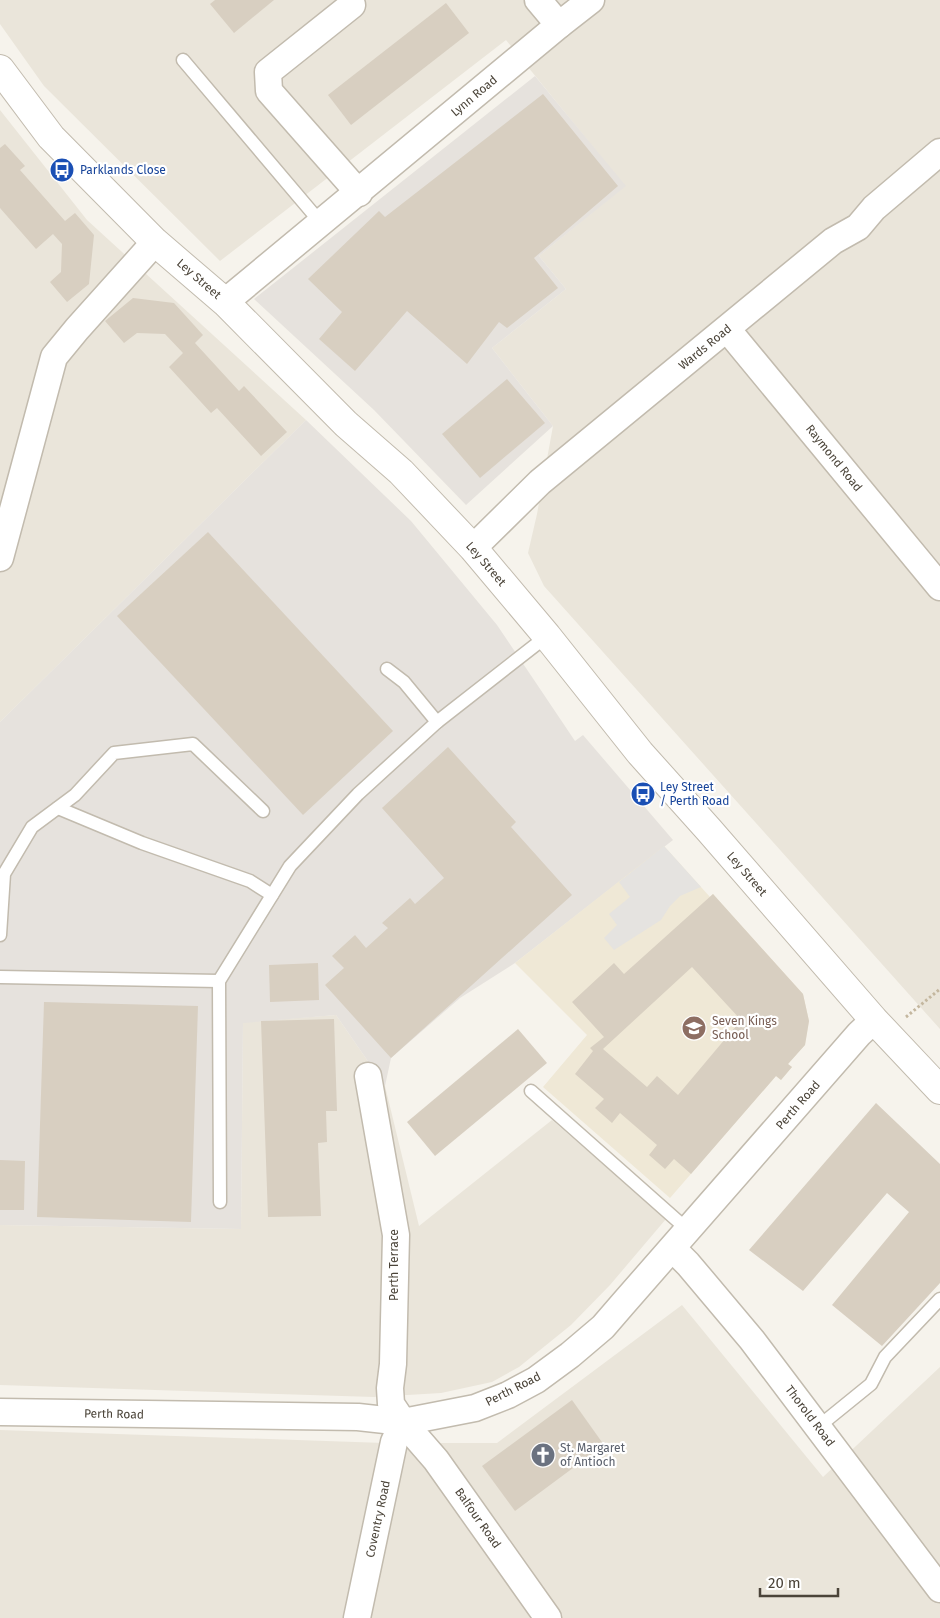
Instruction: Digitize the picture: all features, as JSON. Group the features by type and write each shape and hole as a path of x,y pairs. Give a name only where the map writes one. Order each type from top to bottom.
{"street":[{"path":"538,0 558,25"},
{"name":"Lynn Road","path":"225,302 558,25 591,0"},
{"path":"352,5 268,72 269,91 358,193"},
{"name":"Ley Street","path":"0,69 51,137 155,242 225,302 346,424 401,472 473,548 547,636 640,753 880,1026 940,1090"},
{"name":"Wards Road","path":"473,548 540,482 833,241 858,227 874,208 940,152"},
{"path":"0,558 54,357 155,242"},
{"name":"Raymond Road","path":"727,329 940,587"},
{"name":"Perth Road","path":"0,1415 358,1417 403,1422 475,1408 508,1395 536,1380 603,1327 854,1041 880,1026"},
{"name":"Perth Terrace","path":"368,1076 396,1235 394,1364 390,1388 391,1404 403,1422"},
{"name":"Thorold Road","path":"681,1240 688,1264 752,1340 940,1589"},
{"name":"Coventry Road","path":"357,1618 394,1442 403,1422"},
{"name":"Balfour Road","path":"403,1422 436,1460 548,1618"}],"lane":[{"path":"183,60 321,223"},
{"path":"220,1202 219,982 290,866 358,794 437,722 547,636"},
{"path":"387,668 404,682 437,722"},
{"path":"0,935 4,874 32,827 75,795 114,753 193,744 263,811"},
{"path":"58,808 142,843 250,881 272,894"},
{"path":"0,977 219,982"},
{"path":"531,1091 681,1240"},
{"path":"818,1427 871,1384 885,1357 940,1299"}],"path":[{"path":"880,1026 940,989"}],"shaded area":[{"path":"0,0 940,0 940,1029 544,586 528,553 553,426 492,348 566,289 539,256 625,186 506,40 220,261 44,86 0,24"},
{"path":"535,76 626,186 539,256 566,289 492,348 553,426 466,505 374,410 254,299"},
{"path":"0,110 87,220 306,420 0,722"},
{"path":"306,420 411,521 497,625 575,741 583,735 673,840 515,963 460,998 391,1058 385,1086 336,1015 243,1023 241,1229 0,1225 0,722"},
{"name":"Seven Kings School","path":"664,846 710,897 713,894 803,994 809,1021 805,1045 788,1064 792,1067 781,1080 776,1076 670,1198 543,1087 587,1035 515,963"},
{"path":"664,846 701,887 680,896 670,906 661,920 614,950 604,938 617,925 609,914 630,897 619,882"},
{"path":"336,1015 385,1086 419,1226 552,1120 666,1219 610,1285 571,1325 519,1367 492,1382 441,1393 374,1397 0,1385 0,1225 241,1229 243,1022"},
{"path":"682,1305 823,1477 940,1367 940,1618 0,1618 0,1430 384,1443 497,1443"}],"building":[{"path":"215,0 274,0 234,33 210,4"},
{"path":"446,3 469,33 351,125 328,95"},
{"path":"543,94 618,186 534,258 558,288 507,328 499,322 467,364 407,311 355,371 319,339 342,312 308,279 379,211 385,217"},
{"path":"5,144 25,166 20,170 65,221 75,213 94,235 89,284 67,302 50,282 61,272 62,244 53,234 36,249 0,208 0,148"},
{"path":"133,298 174,303 203,335 195,343 239,391 244,386 287,432 261,456 217,408 211,413 169,367 183,353 165,334 137,333 124,343 105,321"},
{"path":"507,379 545,423 480,478 442,434"},
{"path":"208,532 393,731 303,815 117,616"},
{"path":"448,747 516,822 511,827 572,895 391,1058 325,985 344,968 332,956 355,935 366,948 388,928 382,923 410,898 415,904 444,878 382,808"},
{"path":"713,894 803,994 809,1021 805,1045 788,1064 792,1067 781,1080 776,1076 691,1174 674,1159 665,1169 649,1155 657,1145 620,1113 612,1123 595,1108 604,1099 575,1074 593,1051 590,1048 604,1037 572,1002 614,963 624,974","holes":["692,967 741,1020 678,1095 657,1076 647,1087 603,1049"]},
{"path":"318,963 319,1000 270,1002 269,965"},
{"path":"44,1002 198,1006 191,1222 37,1217"},
{"path":"334,1019 337,1111 326,1111 327,1142 318,1143 321,1216 268,1217 261,1021"},
{"path":"518,1029 547,1063 435,1156 407,1122"},
{"path":"876,1103 940,1164 940,1283 882,1346 832,1305 909,1212 887,1193 803,1291 749,1250"},
{"path":"0,1160 25,1161 24,1210 0,1210"},
{"name":"St. Margaret of Antioch","path":"572,1400 604,1445 515,1511 482,1466"}],"place":[{"name":"Parklands Close","path":"62,170"},
{"name":"Ley Street / Perth Road","path":"643,794"},
{"name":"Seven Kings School","path":"694,1028"},
{"name":"St. Margaret of Antioch","path":"543,1455"}]}
